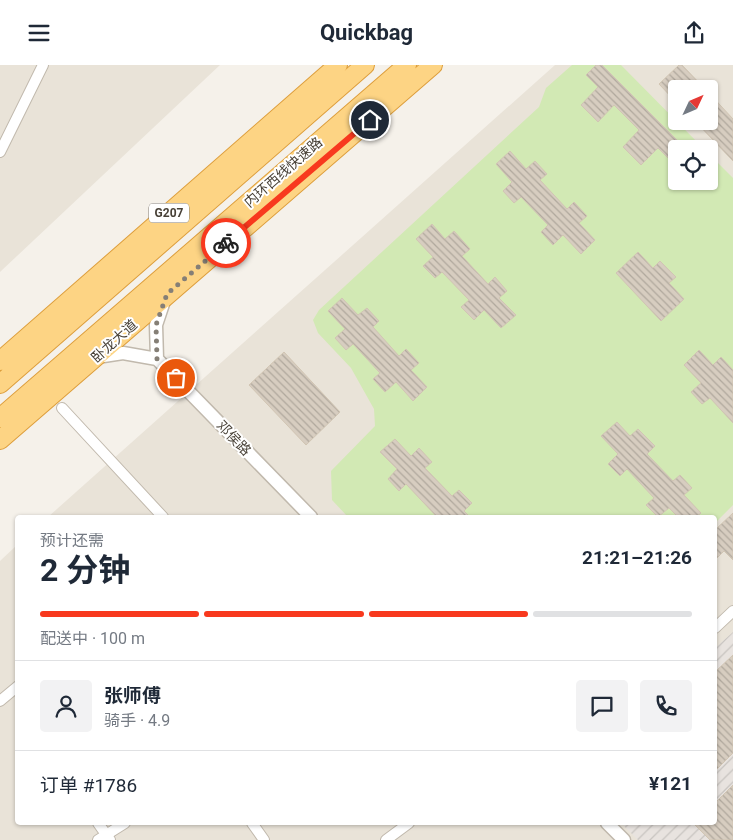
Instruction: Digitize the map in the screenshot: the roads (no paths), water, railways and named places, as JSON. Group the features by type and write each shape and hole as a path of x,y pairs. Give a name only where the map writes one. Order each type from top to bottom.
{"highway":[{"name":"G207","path":"0,361 338,65"},
{"name":"内环西线快速路","path":"0,385 365,65"},
{"name":"内环西线快速路","path":"0,418 407,65"},
{"name":"卧龙大道","path":"0,440 433,65"}],"street":[{"path":"0,152 43,65"},
{"path":"97,357 123,353 157,359 156,325 167,294"},
{"name":"邓侯路","path":"157,359 309,515"},
{"path":"62,408 161,515"},
{"path":"717,626 733,611"},
{"path":"0,701 15,688"},
{"path":"99,825 105,838 122,825"},
{"path":"253,825 264,840"},
{"path":"386,840 406,825"},
{"path":"609,825 624,840"}]}
